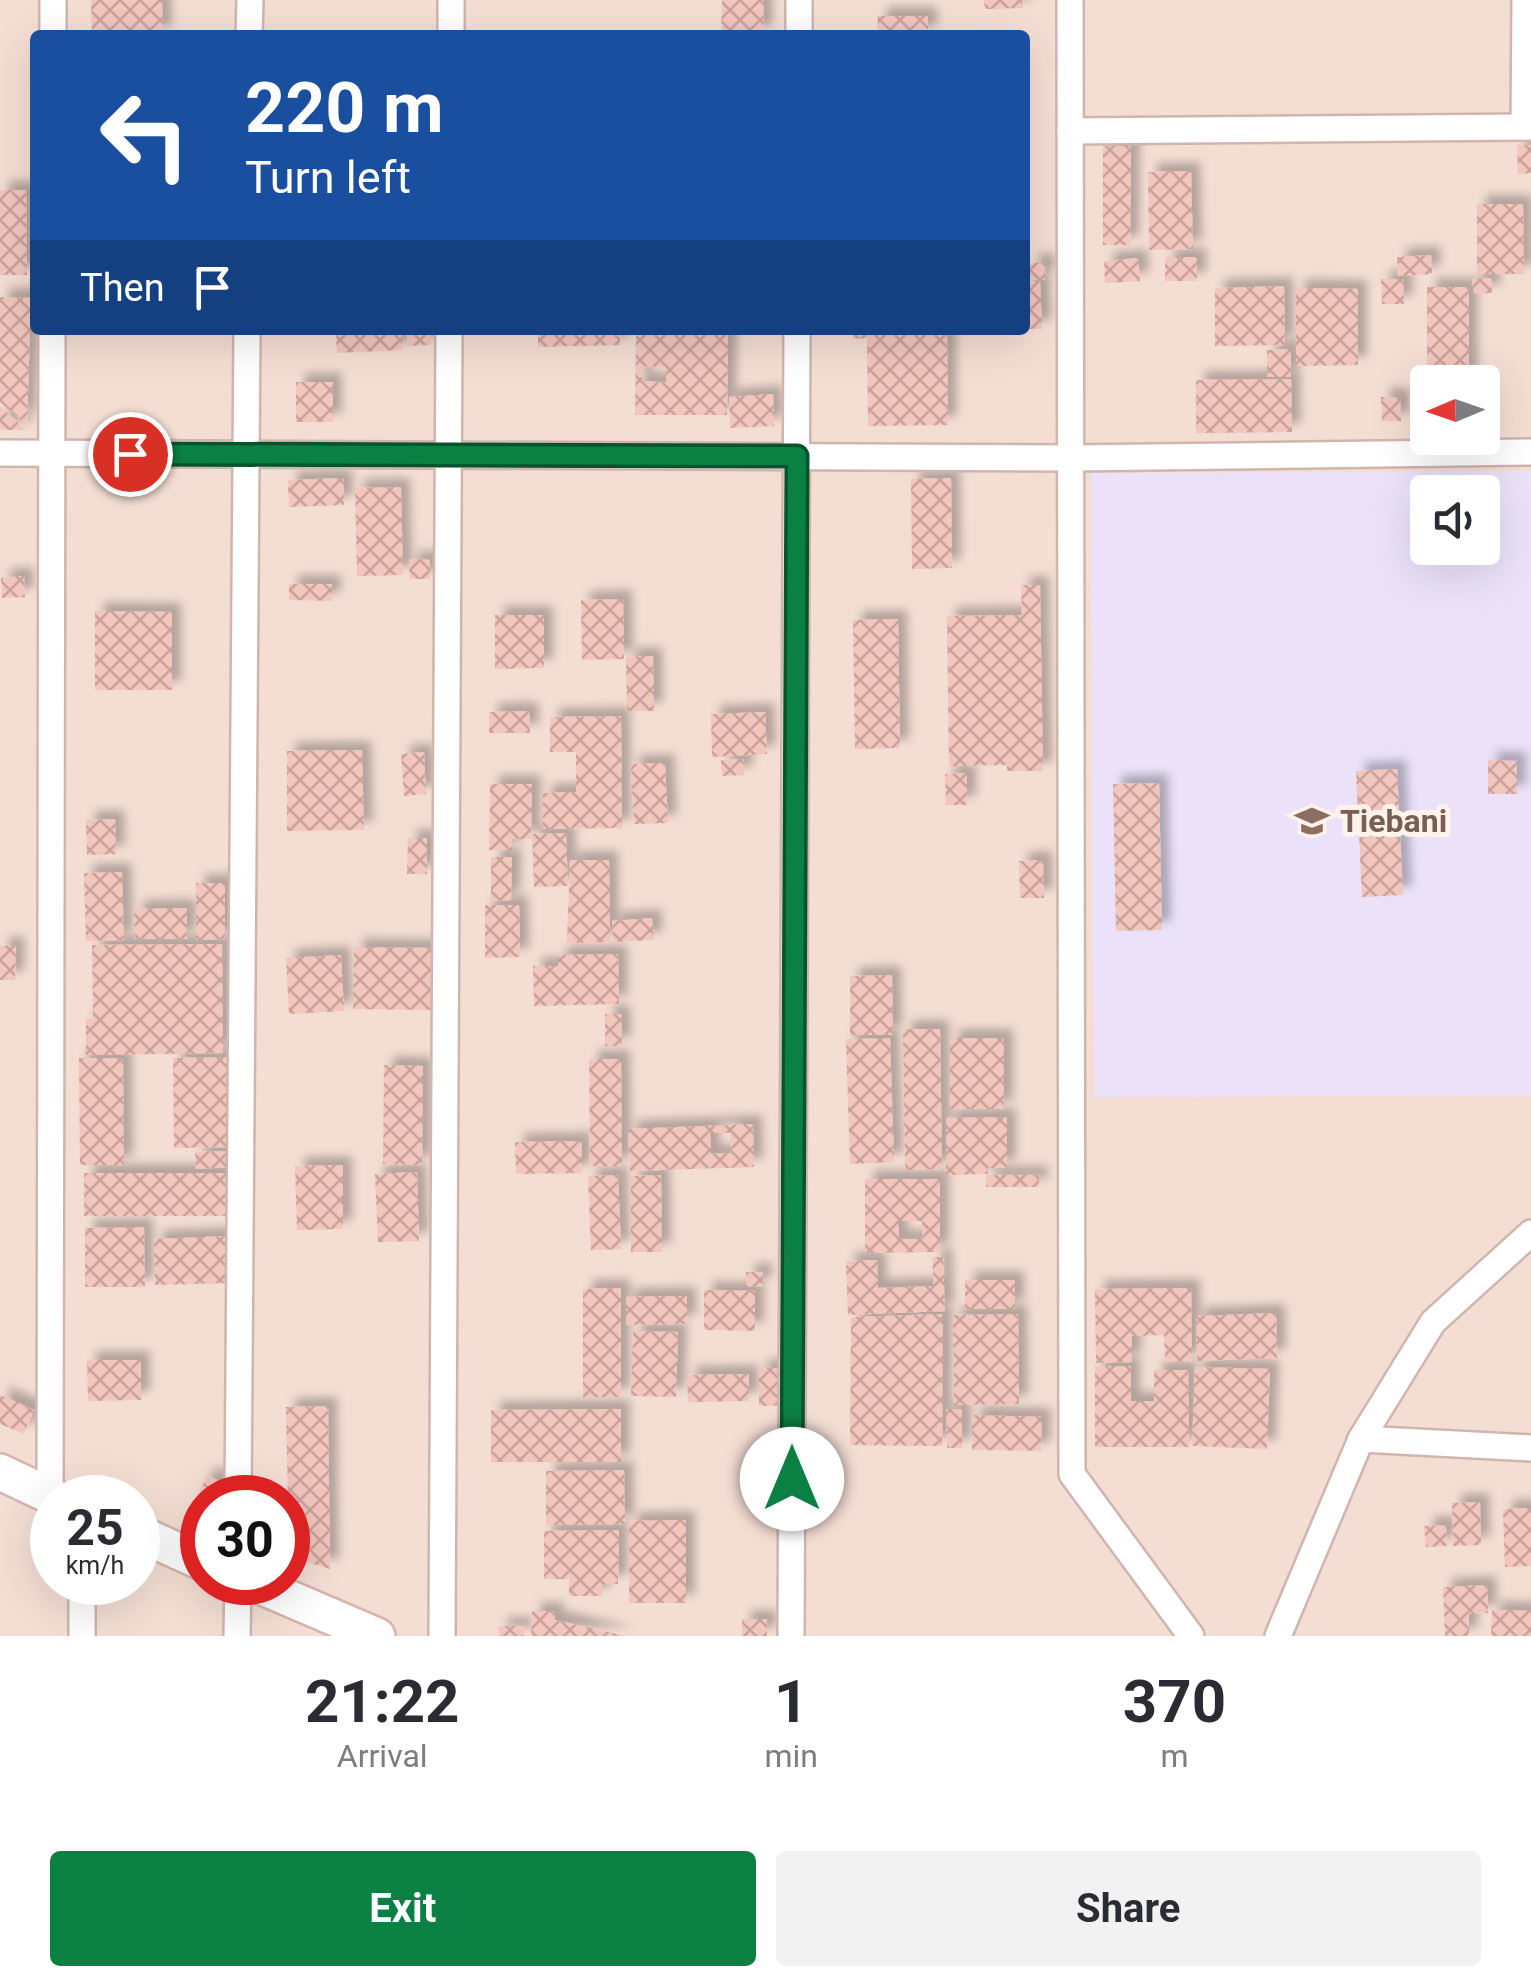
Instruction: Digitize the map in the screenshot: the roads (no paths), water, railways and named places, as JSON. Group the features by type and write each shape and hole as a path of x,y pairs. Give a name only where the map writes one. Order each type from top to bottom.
{"main road":[{"path":"0,1472 30,1486"},
{"path":"304,1605 377,1636"}],"street":[{"path":"53,0 53,30"},
{"path":"250,0 250,30"},
{"path":"451,0 451,30"},
{"path":"799,0 799,30"},
{"path":"1070,0 1072,1474 1192,1636"},
{"path":"1070,130 1528,127 1525,0"},
{"path":"52,335 52,1475"},
{"path":"238,1475 247,335"},
{"path":"442,1636 449,335"},
{"path":"791,1636 798,335"},
{"path":"0,453 1071,458 1531,452"},
{"path":"1278,1636 1361,1438 1433,1322 1531,1233"},
{"path":"1361,1438 1531,1448"},
{"path":"82,1605 82,1636"},
{"path":"237,1636 238,1605"}],"place":[{"name":"Tiebani","path":"1312,821"}]}
